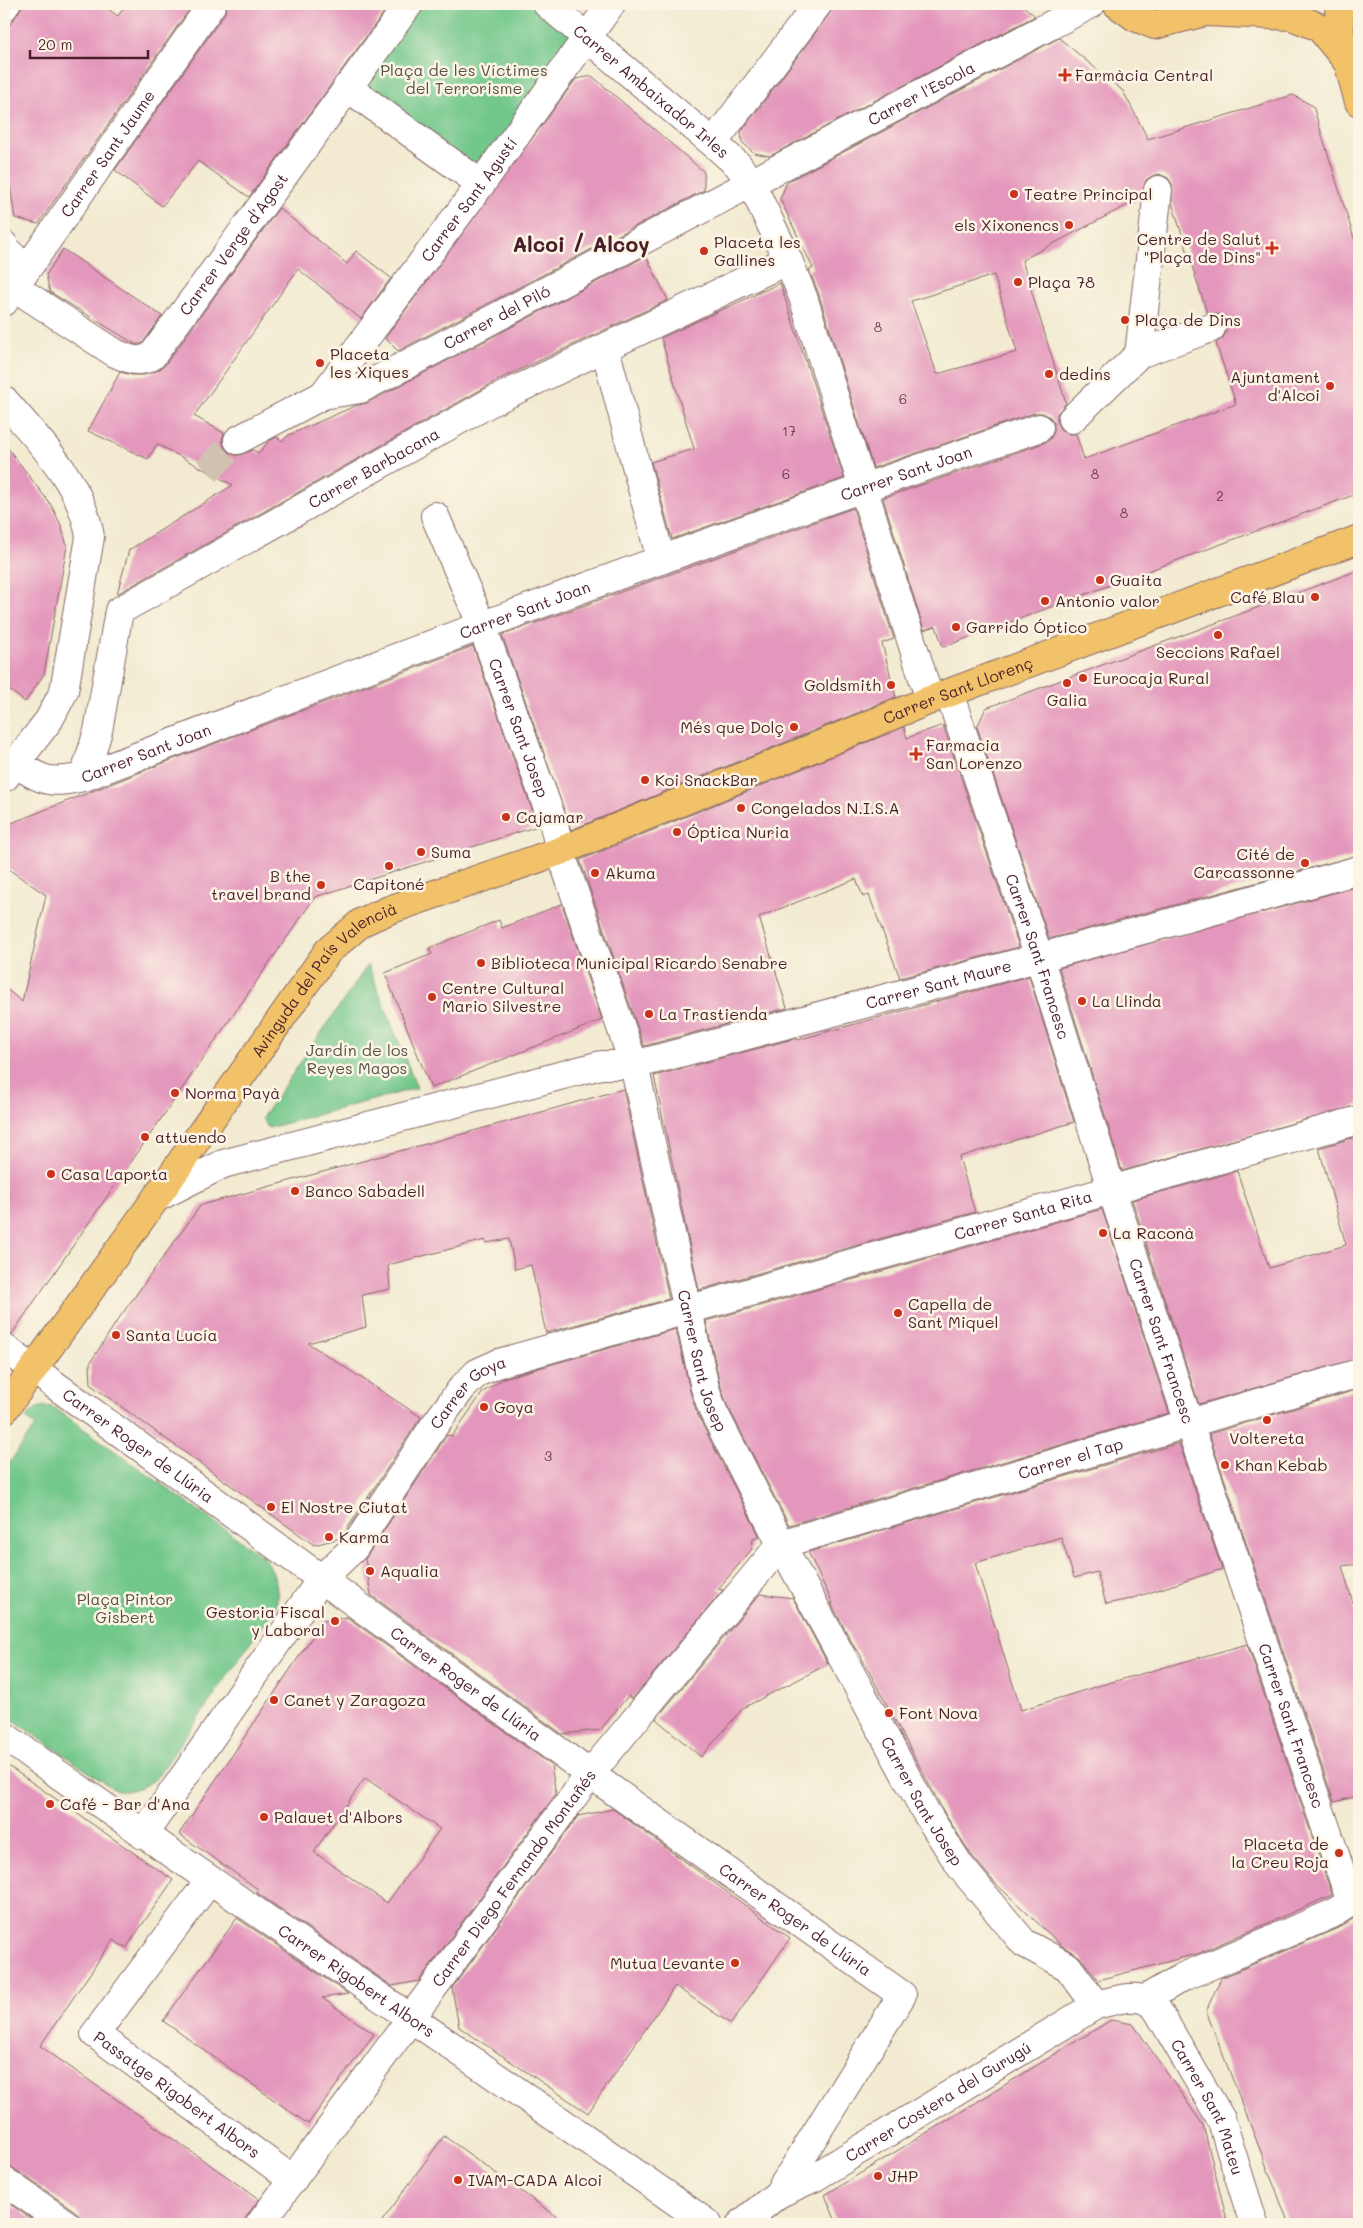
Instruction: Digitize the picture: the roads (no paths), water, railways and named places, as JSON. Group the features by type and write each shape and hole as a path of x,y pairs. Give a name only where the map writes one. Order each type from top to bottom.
{"main road":[{"path":"1117,4 1135,17 1155,25 1210,8 1292,16 1320,28 1346,60"},
{"path":"1339,4 1340,33 1359,102"},
{"name":"Carrer Sant Llorenç","path":"560,851 939,696 1359,539"},
{"name":"Avinguda del País Valencià","path":"4,1410 156,1198 328,951 362,922 389,910 560,851"}],"street":[{"path":"4,8 6,4"},
{"name":"Carrer Sant Jaume","path":"12,290 212,4"},
{"name":"Carrer Verge d'Agost","path":"4,245 12,290 115,353 134,361 143,361 152,356 409,4"},
{"name":"Carrer Ambaixador Irles","path":"547,4 713,143 738,165 751,183 788,260 803,297 863,487"},
{"name":"Carrer Sant Agustí","path":"323,394 481,184 611,4"},
{"path":"713,143 818,4"},
{"name":"Carrer l'Escola","path":"751,183 1091,4"},
{"path":"347,87 481,184"},
{"name":"Carrer del Piló","path":"238,440 323,394 360,388 751,183"},
{"path":"1140,354 1158,190"},
{"name":"Carrer Barbacana","path":"84,777 98,731 119,611 491,402 788,260"},
{"path":"1072,419 1140,354 1211,328"},
{"path":"609,363 662,560"},
{"path":"4,400 51,455 70,484 87,518 90,537 64,691 49,720 10,770"},
{"name":"Carrer Sant Joan","path":"10,770 58,782 84,777 662,560 863,487 1039,428"},
{"name":"Carrer Sant Francesc","path":"863,487 939,696 1039,957 1112,1191 1189,1423 1355,1896"},
{"name":"Carrer Sant Josep","path":"435,516 482,626 554,825 560,851 634,1065 705,1388 714,1411 781,1544 925,1811 960,1866 1024,1943 1068,1967 1096,2005"},
{"name":"Carrer Sant Maure","path":"634,1065 1359,870"},
{"name":"Avinguda del País Valencià","path":"156,1198 223,1164 601,1065 634,1065"},
{"name":"Carrer Santa Rita","path":"687,1309 1359,1120"},
{"name":"Carrer Goya","path":"322,1578 354,1548 434,1426 462,1388 477,1373 499,1363 687,1309"},
{"name":"Carrer Roger de Llúria","path":"4,1348 590,1774 902,1995 778,2194"},
{"name":"Carrer el Tap","path":"781,1544 1359,1373"},
{"name":"Carrer Diego Fernando Montañés","path":"260,2224 590,1774 781,1544"},
{"path":"143,1835 322,1578"},
{"name":"Carrer Rigobert Albors","path":"4,1736 143,1835 411,2017 708,2224"},
{"name":"Passatge Rigobert Albors","path":"210,1880 94,2034 293,2180"},
{"path":"1096,2005 1138,1996 1145,1999 1183,1977 1326,1916 1355,1896"},
{"name":"Carrer Sant Mateu","path":"1145,1999 1153,2004 1158,2011 1221,2119 1254,2224"},
{"name":"Carrer Costera del Gurugú","path":"778,2194 815,2177 1096,2005"},
{"path":"4,2181 66,2224"},
{"path":"741,2224 778,2194"}],"tunnel":[{"path":"207,471 238,440"}],"place":[{"name":"Farmàcia Central","path":"1065,75"},
{"name":"Teatre Principal","path":"1014,194"},
{"name":"els Xixonencs","path":"1069,225"},
{"name":"Centre de Salut \"Plaça de Dins\"","path":"1272,248"},
{"name":"Placeta les Gallines","path":"704,251"},
{"name":"Plaça 78","path":"1018,282"},
{"name":"Plaça de Dins","path":"1125,320"},
{"name":"Placeta les Xiques","path":"320,363"},
{"name":"dedins","path":"1049,374"},
{"name":"Ajuntament d'Alcoi","path":"1330,386"},
{"name":"Guaita","path":"1100,580"},
{"name":"Café Blau","path":"1315,597"},
{"name":"Antonio valor","path":"1045,601"},
{"name":"Garrido Óptico","path":"956,627"},
{"name":"Seccions Rafael","path":"1218,635"},
{"name":"Eurocaja Rural","path":"1083,678"},
{"name":"Galia","path":"1067,683"},
{"name":"Goldsmith","path":"891,685"},
{"name":"Més que Dolç","path":"794,727"},
{"name":"Farmacia San Lorenzo","path":"916,754"},
{"name":"Koi SnackBar","path":"645,780"},
{"name":"Congelados N.I.S.A","path":"741,808"},
{"name":"Cajamar","path":"506,817"},
{"name":"Óptica Nuria","path":"677,832"},
{"name":"Suma","path":"421,852"},
{"name":"Cité de Carcassonne","path":"1305,863"},
{"name":"Capitoné","path":"389,866"},
{"name":"Akuma","path":"595,873"},
{"name":"B the travel brand","path":"321,885"},
{"name":"Biblioteca Municipal Ricardo Senabre","path":"481,963"},
{"name":"Centre Cultural Mario Silvestre","path":"432,997"},
{"name":"La Llinda","path":"1082,1001"},
{"name":"La Trastienda","path":"649,1014"},
{"name":"Norma Payà","path":"175,1093"},
{"name":"attuendo","path":"145,1137"},
{"name":"Casa Laporta","path":"51,1174"},
{"name":"Banco Sabadell","path":"295,1191"},
{"name":"La Raconà","path":"1103,1233"},
{"name":"Capella de Sant Miquel","path":"898,1313"},
{"name":"Santa Lucía","path":"116,1335"},
{"name":"Goya","path":"484,1407"},
{"name":"Voltereta","path":"1267,1420"},
{"name":"Khan Kebab","path":"1225,1465"},
{"name":"El Nostre Ciutat","path":"271,1507"},
{"name":"Karma","path":"329,1537"},
{"name":"Aqualia","path":"370,1571"},
{"name":"Gestoria Fiscal y Laboral","path":"335,1621"},
{"name":"Canet y Zaragoza","path":"274,1700"},
{"name":"Font Nova","path":"889,1713"},
{"name":"Café - Bar d'Ana","path":"50,1804"},
{"name":"Palauet d'Albors","path":"264,1817"},
{"name":"Placeta de la Creu Roja","path":"1339,1853"},
{"name":"Mutua Levante","path":"735,1963"},
{"name":"JHP","path":"878,2176"},
{"name":"IVAM-CADA Alcoi","path":"458,2180"}],"district":[{"name":"Alcoi / Alcoy","path":"581,245"}],"park label":[{"name":"Plaça de les Víctimes del Terrorisme","path":"464,79"},
{"name":"Jardín de los Reyes Magos","path":"357,1059"},
{"name":"Plaça Pintor Gisbert","path":"125,1608"}]}
